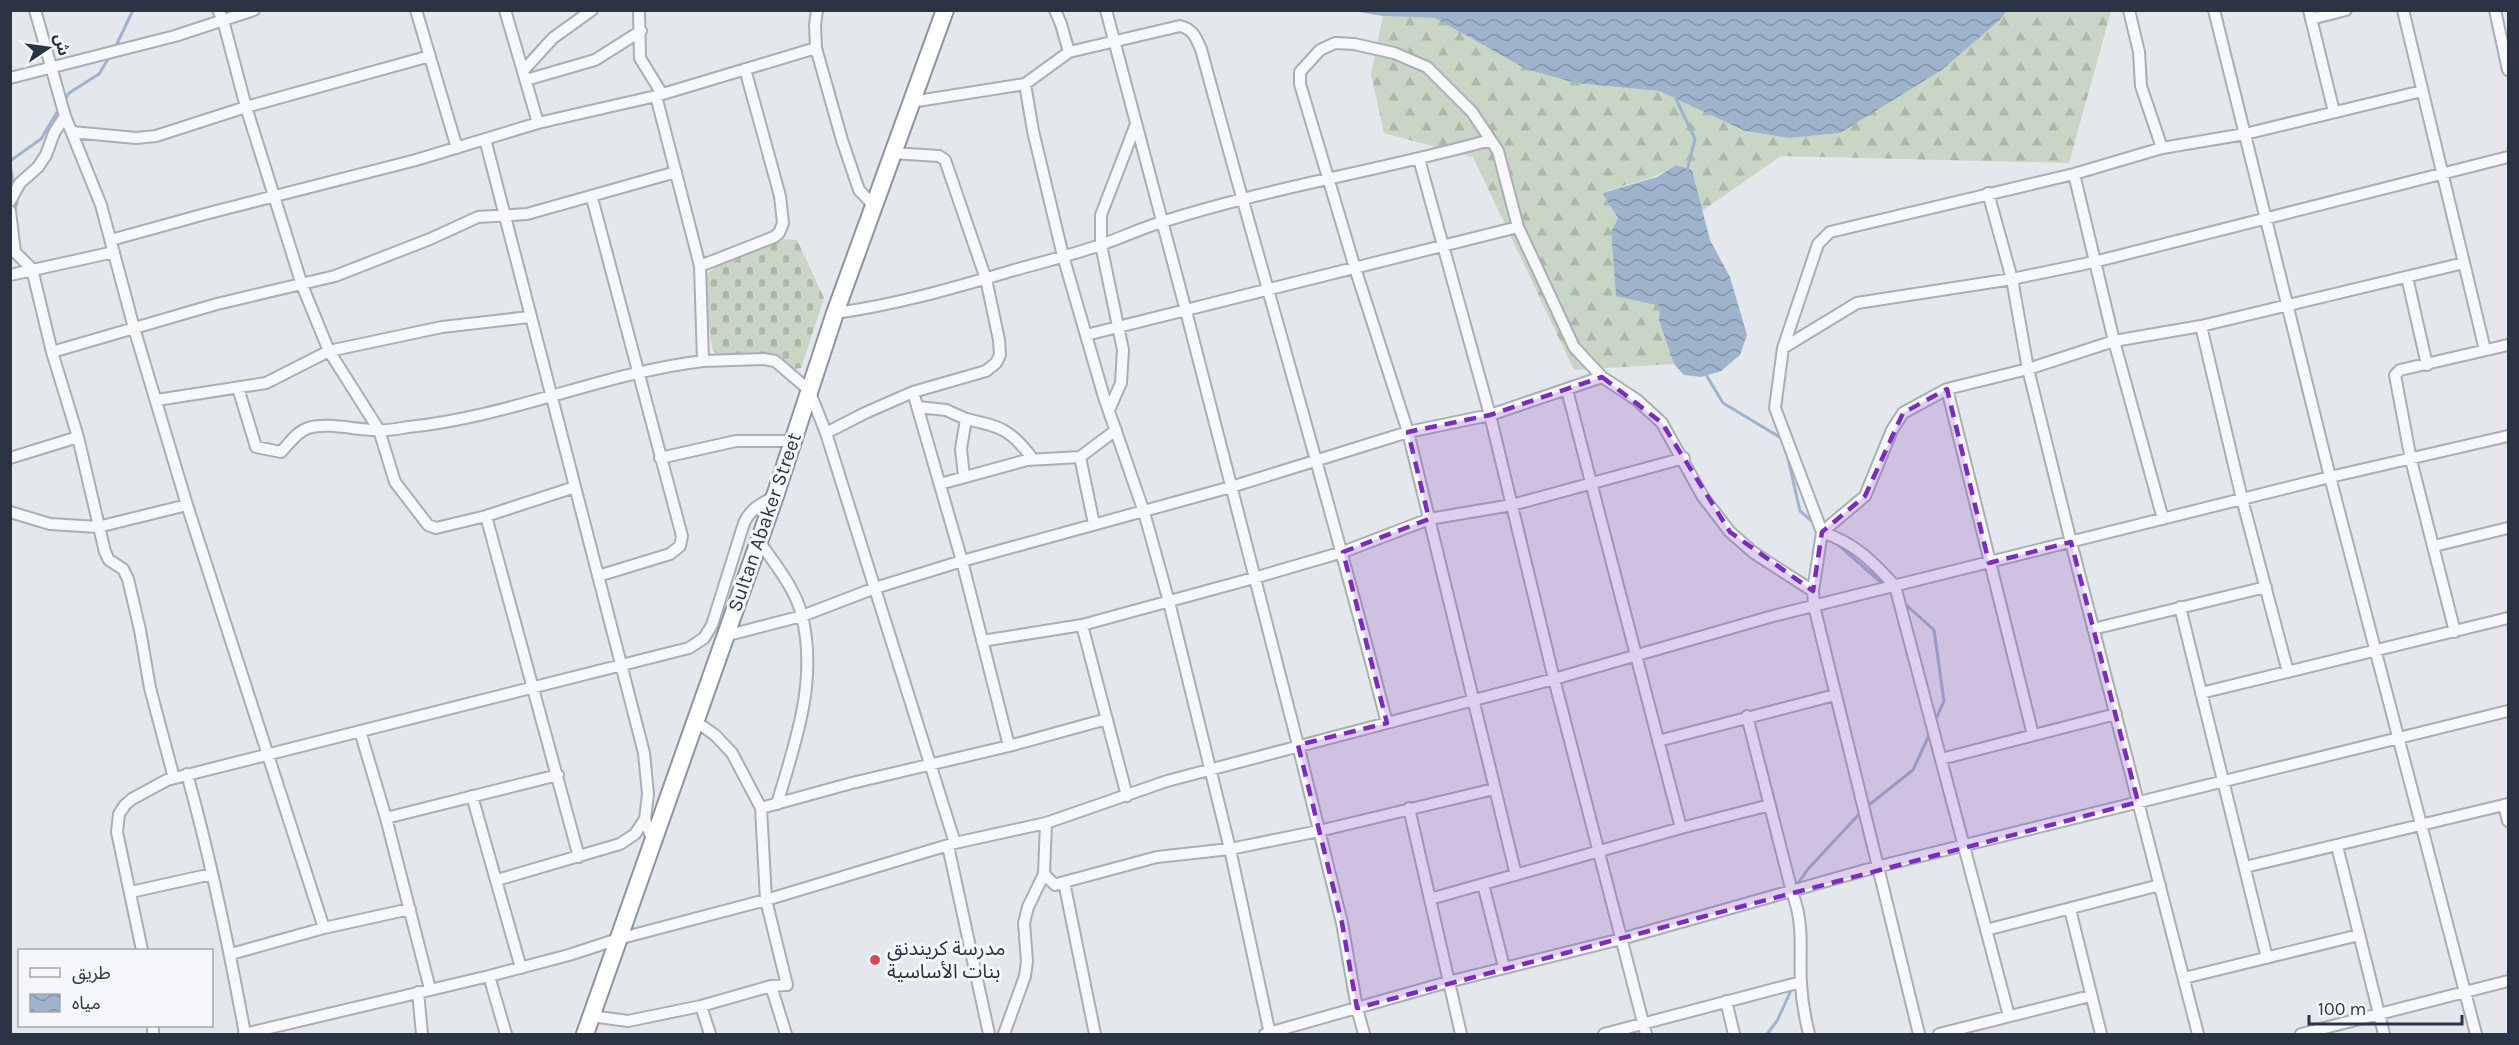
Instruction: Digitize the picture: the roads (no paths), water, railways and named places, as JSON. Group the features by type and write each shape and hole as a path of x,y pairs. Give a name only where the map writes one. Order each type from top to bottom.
{"highway":[{"name":"Sultan Abaker Street","path":"585,1035 775,496 835,313 945,10"}],"street":[{"path":"35,10 65,116 94,186 111,240 134,328 187,505 324,928"},
{"path":"10,78 175,36 220,15 254,10"},
{"path":"416,10 457,148"},
{"path":"505,10 538,123"},
{"path":"524,75 553,38 592,10"},
{"path":"817,10 816,48 842,140 859,190 874,206"},
{"path":"1055,10 1068,52"},
{"path":"1106,10 1298,745 1342,923 1364,1035"},
{"path":"2129,10 2139,52 2141,86 2162,148"},
{"path":"2214,10 2330,477 2476,1035"},
{"path":"2334,112 2310,15 2346,10"},
{"path":"2403,10 2485,350"},
{"path":"2495,10 2508,70"},
{"path":"640,11 640,58 659,95 700,266 703,361"},
{"path":"220,15 302,285 329,351 379,430 395,482 428,525 436,528 486,516 575,487"},
{"path":"911,102 1025,84 1068,52 1180,26 1187,27 1194,34 1201,49 1267,290 1343,552 1387,723"},
{"path":"524,75 594,60 641,31"},
{"path":"1516,875 1408,432 1354,268 1300,84 1300,72 1320,50 1335,43 1354,44 1394,53 1427,67 1472,112 1498,151 1518,227 1574,347 1602,377 1637,400 1662,423 1703,496 1730,532 1754,553 1813,591"},
{"path":"111,240 457,148 538,123 659,95 816,48"},
{"path":"72,132 136,138 156,136 246,106 430,56"},
{"path":"700,266 774,237 779,233 783,223 780,196 745,69"},
{"path":"1025,84 1033,131 1063,256 1109,410 1144,512 1169,602 1230,849 1268,1034 1448,982 1621,939 1964,844 2508,711"},
{"path":"1919,1035 1876,867 1814,606 1813,591 1822,532 1775,408 1783,348 1818,244 1830,232 2074,174 2162,148 2245,134 2422,91"},
{"path":"10,201 20,183 38,167 65,116"},
{"path":"1109,410 1123,372 1120,327 1101,245 1100,225 1103,206 1136,124"},
{"path":"485,140 506,217 529,317 553,396 644,753 648,794 645,819 653,844"},
{"path":"835,313 899,302 986,279 1101,245 1161,222 1242,199 1328,177 1491,142"},
{"path":"826,434 865,412 913,392 986,370 996,363 1000,355 986,279 945,160 934,156 893,153"},
{"path":"1783,348 1857,303 2012,279 2094,262 2508,157"},
{"path":"1419,159 1490,415 1554,678 1644,1029"},
{"path":"52,352 217,304 335,276 478,217 527,214 592,198 676,172"},
{"path":"2074,174 2114,341 2163,519"},
{"path":"1988,193 2012,279 2028,369 2071,542 2198,1035"},
{"path":"592,198 682,536 680,546 670,554 598,576"},
{"path":"10,211 15,252 32,270 52,352 78,437 106,557 123,569 128,579 150,688 174,778"},
{"path":"1086,335 1518,227"},
{"path":"10,275 114,252"},
{"path":"1822,532 1865,496 1892,430 1903,413 1947,389 2028,369 2114,341 2201,326 2464,263"},
{"path":"2407,277 2427,365"},
{"path":"157,400 266,382 329,351 442,327 529,317"},
{"path":"2201,326 2242,499 2288,672"},
{"path":"2455,632 2411,460 2395,375 2400,370 2508,345"},
{"path":"238,388 256,447 281,452 297,434 307,429 319,427 379,430 438,424 637,373 703,361 764,359 775,361 809,390 826,434 930,764 951,844 989,1035"},
{"path":"725,636 802,616 875,588 962,561 1231,487 1408,432 1490,415 1602,377"},
{"path":"1947,389 2033,735"},
{"path":"1567,390 1681,828"},
{"path":"913,392 962,561 1009,746"},
{"path":"918,407 946,410 966,419 1001,427 1019,441 1033,459"},
{"path":"964,476 961,449 966,419"},
{"path":"940,484 1033,459 1080,457 1116,430"},
{"path":"187,774 231,954 245,1034 521,968 618,939 766,900 951,844 1046,823 1167,781 1814,606 2330,477 2508,436"},
{"path":"10,458 78,437"},
{"path":"660,459 736,441 793,441"},
{"path":"1080,457 1094,524"},
{"path":"982,641 1082,625 1343,552 1429,519 1512,505 1684,459"},
{"path":"142,949 117,832 119,814 132,799 187,774 689,648 704,638 719,608 744,523 754,507 775,496"},
{"path":"10,512 50,524 98,527 187,505"},
{"path":"486,516 579,857"},
{"path":"2434,546 2508,528"},
{"path":"1822,532 1846,541 1873,562 1895,586 2009,1016"},
{"path":"759,541 795,600 802,616 807,684 803,712 777,804"},
{"path":"2094,629 2266,587"},
{"path":"2180,608 2267,958"},
{"path":"2201,693 2508,618"},
{"path":"1082,625 1127,796"},
{"path":"1658,741 1747,716 1835,695"},
{"path":"1941,759 2116,714"},
{"path":"1747,716 1800,923 1801,982 1804,1016 1809,1035"},
{"path":"761,808 1107,719"},
{"path":"591,1016 628,1021 701,1006 771,986 787,985 766,900 761,808 732,753 715,735 695,721"},
{"path":"360,731 386,818 430,989"},
{"path":"386,818 558,775"},
{"path":"1044,874 1055,885 1157,857 1230,849 1319,831 1494,789"},
{"path":"472,796 521,968"},
{"path":"2245,867 2506,804 2508,821"},
{"path":"1430,899 1770,805"},
{"path":"1409,808 1461,1035"},
{"path":"497,880 625,843 635,834 645,819"},
{"path":"1004,1035 1025,976 1027,961 1024,923 1028,906 1044,874 1046,823"},
{"path":"2337,846 2384,1035"},
{"path":"131,892 212,874"},
{"path":"1064,882 1095,1035"},
{"path":"1483,884 1504,967"},
{"path":"1986,930 2160,885"},
{"path":"231,954 324,928 410,909"},
{"path":"2070,909 2101,1035"},
{"path":"2184,978 2359,935"},
{"path":"489,976 506,1035"},
{"path":"2301,1035 2508,981"},
{"path":"1604,1035 1644,1029 1726,1001 1801,982"},
{"path":"771,986 786,1035"},
{"path":"418,992 422,1035"},
{"path":"1939,1035 2090,996"},
{"path":"1726,1001 1734,1035"},
{"path":"701,1006 710,1035"}],"water":[{"path":"1353,11 2006,11 2002,18 1943,69 1840,133 1789,138 1745,131 1659,91 1575,83 1526,69 1435,18 1383,16"},
{"path":"1676,165 1692,170 1710,240 1730,277 1747,335 1740,355 1721,371 1701,377 1684,375 1674,364 1659,320 1660,306 1616,296 1611,232 1618,218 1602,193 1657,177"}],"waterway":[{"path":"115,48 133,10"},
{"path":"64,101 69,93 99,74 110,56"},
{"path":"1676,99 1695,139 1687,171"},
{"path":"10,161 41,139 59,109"},
{"path":"10,165 14,186"},
{"path":"14,212 16,196"},
{"path":"1705,373 1723,403 1783,439"},
{"path":"1787,454 1800,511 1814,523"},
{"path":"1835,542 1884,585"},
{"path":"1904,603 1934,630 1944,701 1935,721"},
{"path":"1865,808 1913,770 1930,733"},
{"path":"1796,886 1808,869 1861,812"},
{"path":"1767,1034 1777,1021 1793,986"}],"place":[{"name":"مدرسة كريندنق بنات الأساسية","path":"875,960"}]}
